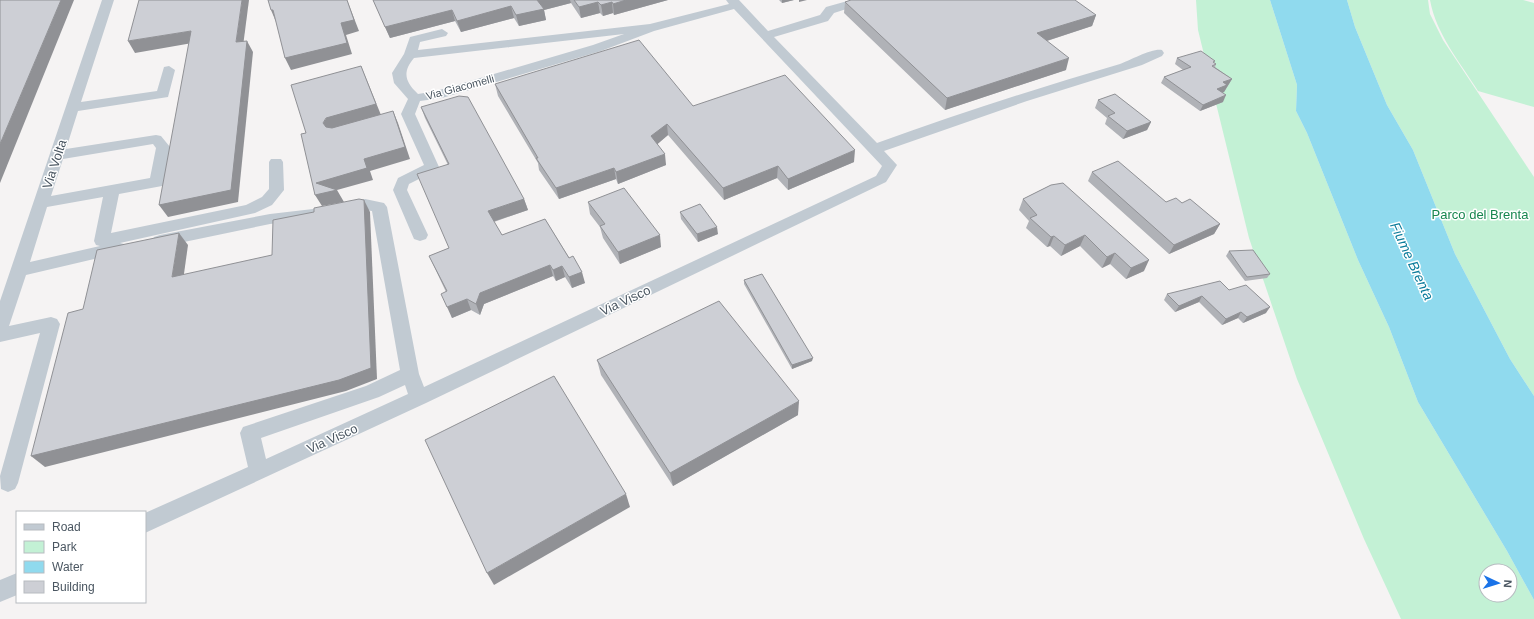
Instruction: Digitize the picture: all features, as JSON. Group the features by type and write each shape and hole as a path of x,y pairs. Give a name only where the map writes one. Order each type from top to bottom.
{"street":[{"name":"Via Volta","path":"0,327 108,0"},
{"path":"766,35 824,18 830,10 864,0"},
{"name":"Via Visco","path":"146,523 419,398 881,179 890,165 734,3"},
{"name":"Via Giacomelli","path":"650,28 410,55 402,63 398,76 402,87 414,98 437,95 597,48 650,28 734,3"},
{"path":"410,55 414,40 442,33"},
{"path":"876,149 931,128 1075,80 1145,60 1158,54"},
{"path":"72,108 163,94 169,70"},
{"path":"414,98 408,114 432,168 403,181 400,190 420,235"},
{"path":"393,118 408,114"},
{"path":"41,203 157,182 163,147 156,139 57,155"},
{"path":"112,190 102,241 250,209 267,201 277,190 276,162"},
{"path":"19,270 270,219 312,215 365,204 379,207 410,374 419,398"},
{"path":"0,335 51,324 8,483"},
{"path":"259,471 250,433 372,392 410,374"},
{"path":"0,591 16,584"}],"green space":[{"path":"1196,0 1270,0 1297,85 1296,111 1307,133 1358,260 1389,327 1418,402 1514,563 1478,563 1478,603 1518,603 1518,571 1534,600 1534,619 1401,619 1364,539 1297,379 1249,238 1198,30"},
{"name":"Parco del Brenta","path":"1347,0 1428,0 1430,14 1443,40 1534,177 1534,396 1510,359 1455,254 1413,150 1387,105 1355,27"},
{"path":"1430,0 1523,0 1534,3 1534,107 1478,91 1443,36 1433,12"}],"water":[{"name":"Fiume Brenta","path":"1270,0 1347,0 1355,27 1387,105 1413,150 1455,254 1510,359 1534,396 1534,600 1518,571 1518,563 1514,563 1418,402 1389,327 1358,260 1307,133 1296,111 1297,85"}],"building":[{"path":"0,0 61,0 0,144"},
{"path":"139,0 242,0 236,42 247,41 231,190 159,205 191,31 128,41"},
{"path":"268,0 347,0 354,20 341,23 347,43 285,58 273,10 271,10"},
{"path":"373,0 537,0 544,9 516,15 511,6 457,21 452,10 385,27"},
{"path":"574,0 626,0 613,4 612,2 601,5 598,2 579,7"},
{"path":"851,0 1075,0 1096,15 1037,33 1069,58 947,98 845,2"},
{"path":"639,40 693,106 785,75 855,150 788,179 778,166 723,188 667,124 651,136 665,154 616,172 614,168 556,188 536,158 538,158 495,84"},
{"path":"1201,51 1215,61 1213,62 1216,64 1212,66 1232,79 1223,82 1227,85 1217,89 1226,95 1203,105 1164,77 1191,67 1177,58"},
{"path":"361,66 376,104 326,118 323,123 326,127 332,128 393,111 405,147 364,159 367,168 316,183 337,190 315,195 301,134 306,133 291,85"},
{"path":"1115,94 1151,122 1127,131 1108,116 1115,113 1098,100"},
{"path":"459,96 468,97 524,199 488,211 502,235 545,219 569,258 573,256 582,272 569,277 562,266 553,270 550,265 480,293 476,304 467,299 447,307 441,294 447,291 429,256 449,248 417,174 449,164 421,107"},
{"path":"1118,161 1166,202 1176,198 1182,203 1190,199 1220,224 1174,245 1092,172"},
{"path":"1063,183 1149,260 1131,268 1115,253 1107,257 1085,235 1065,245 1054,236 1051,237 1030,218 1037,215 1023,199 1051,185"},
{"path":"624,188 660,235 618,252 600,226 605,224 588,202"},
{"path":"359,199 364,200 371,368 339,380 31,456 68,313 83,309 97,250 179,233 172,277 272,255 273,220 314,212 314,208"},
{"path":"700,204 717,227 697,234 680,212"},
{"path":"1253,250 1270,274 1247,277 1229,251"},
{"path":"762,274 813,358 792,365 744,280"},
{"path":"1220,281 1229,290 1246,285 1270,307 1247,317 1241,312 1226,319 1202,296 1179,306 1167,294"},
{"path":"719,301 799,401 670,473 597,360"},
{"path":"554,376 626,494 487,573 425,440"}]}
